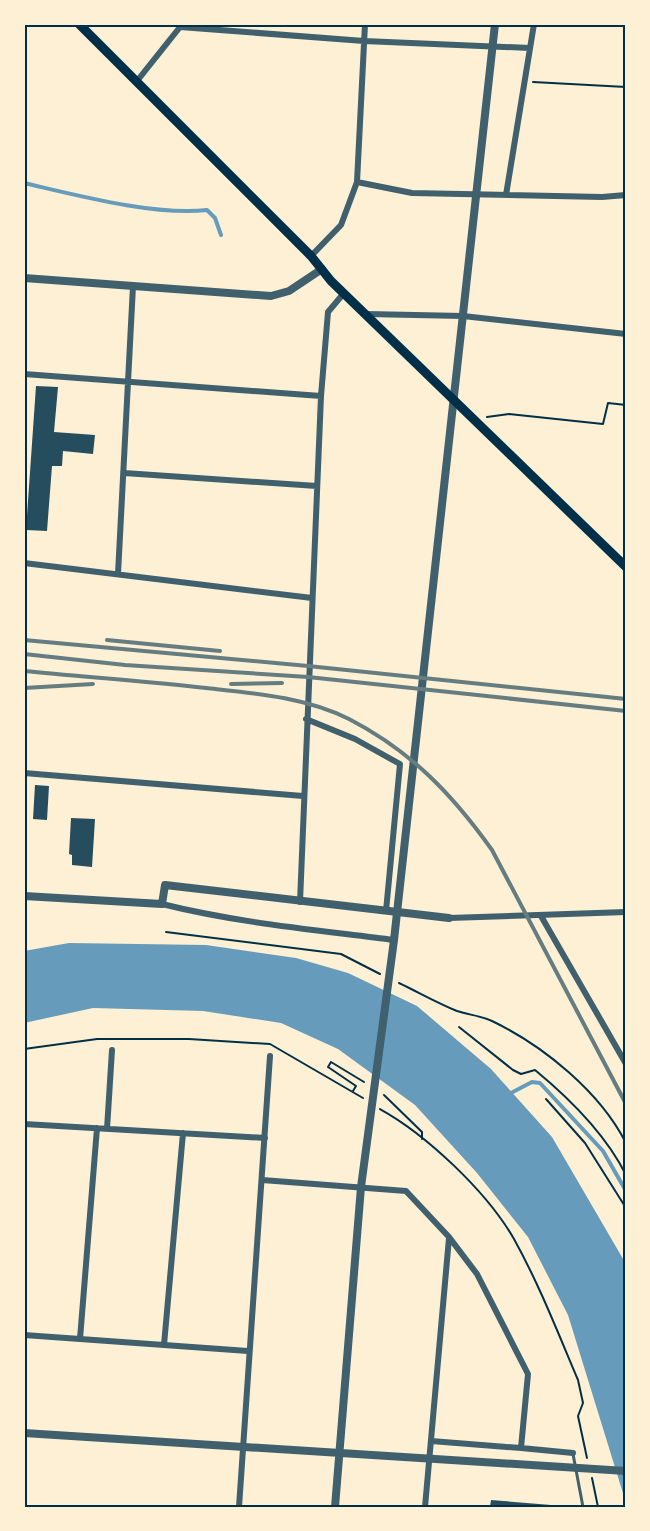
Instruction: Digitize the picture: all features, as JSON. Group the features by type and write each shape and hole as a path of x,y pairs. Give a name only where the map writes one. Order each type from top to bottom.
{"main road":[{"path":"80,24 366,314 626,567"}],"street":[{"path":"311,256 341,225 357,183 365,24"},
{"path":"335,1507 361,1187 394,940 495,24"},
{"path":"506,195 534,24"},
{"path":"137,81 180,25 364,41 530,48"},
{"path":"357,183 412,193 626,195"},
{"path":"24,278 271,296 289,291 322,269"},
{"path":"118,574 130,381 133,286"},
{"path":"300,902 321,396 328,312 344,292"},
{"path":"366,314 463,316 626,334"},
{"path":"24,374 321,396"},
{"path":"124,473 317,486"},
{"path":"24,562 312,598"},
{"path":"306,719 355,739 400,764 386,911"},
{"path":"24,773 303,796"},
{"path":"162,904 165,885 448,918 626,912"},
{"path":"24,896 162,904 200,913 394,940"},
{"path":"541,916 626,1064"},
{"path":"107,1129 112,1050"},
{"path":"239,1507 270,1056"},
{"path":"24,1124 265,1138"},
{"path":"80,1339 98,1128"},
{"path":"164,1345 183,1133"},
{"path":"262,1180 406,1191 448,1237 477,1274 528,1374 521,1448"},
{"path":"425,1507 448,1237"},
{"path":"24,1335 248,1351"},
{"path":"24,1433 626,1471"},
{"path":"431,1441 573,1453"}],"lane":[{"path":"573,1453 583,1507"}],"path":[{"path":"525,81 626,87"},
{"path":"475,420 509,414 603,424 608,403 626,405"},
{"path":"166,932 341,954 387,977"},
{"path":"397,982 456,1010 492,1021 546,1055 587,1089 614,1120 626,1143"},
{"path":"459,1027 513,1070 521,1074 535,1070 556,1087 599,1136 626,1175"},
{"path":"24,1049 97,1039 189,1039 270,1044 371,1104 437,1150 483,1197 513,1238 578,1380 583,1403 578,1416 588,1463"},
{"path":"546,1100 585,1143 626,1209"},
{"path":"591,1473 598,1507"}],"water":[{"path":"69,943 206,945 296,958 348,973 417,1006 491,1069 552,1137 626,1264 626,1503 568,1315 528,1237 477,1173 415,1105 338,1049 281,1023 203,1011 93,1008 24,1023 24,951"}],"building":[{"path":"36,386 58,387 54,432 95,435 93,454 63,451 62,466 52,466 47,531 26,530"},
{"path":"35,785 49,786 47,820 33,819"},
{"path":"71,818 95,819 92,867 72,865 72,855 69,854"},
{"path":"491,1500 551,1505 550,1507 490,1507"}],"waterway":[{"path":"24,183 140,207 186,211 207,210 215,218 221,235"},
{"path":"509,1094 532,1082 540,1083 603,1151 626,1191"}],"railway":[{"path":"24,640 308,666 626,699"},
{"path":"107,640 220,651"},
{"path":"24,654 125,665 308,677 626,711"},
{"path":"24,671 279,697 315,706 349,719 392,745 446,792 492,850 626,1104"},
{"path":"231,684 282,683"},
{"path":"24,688 93,684"}]}
